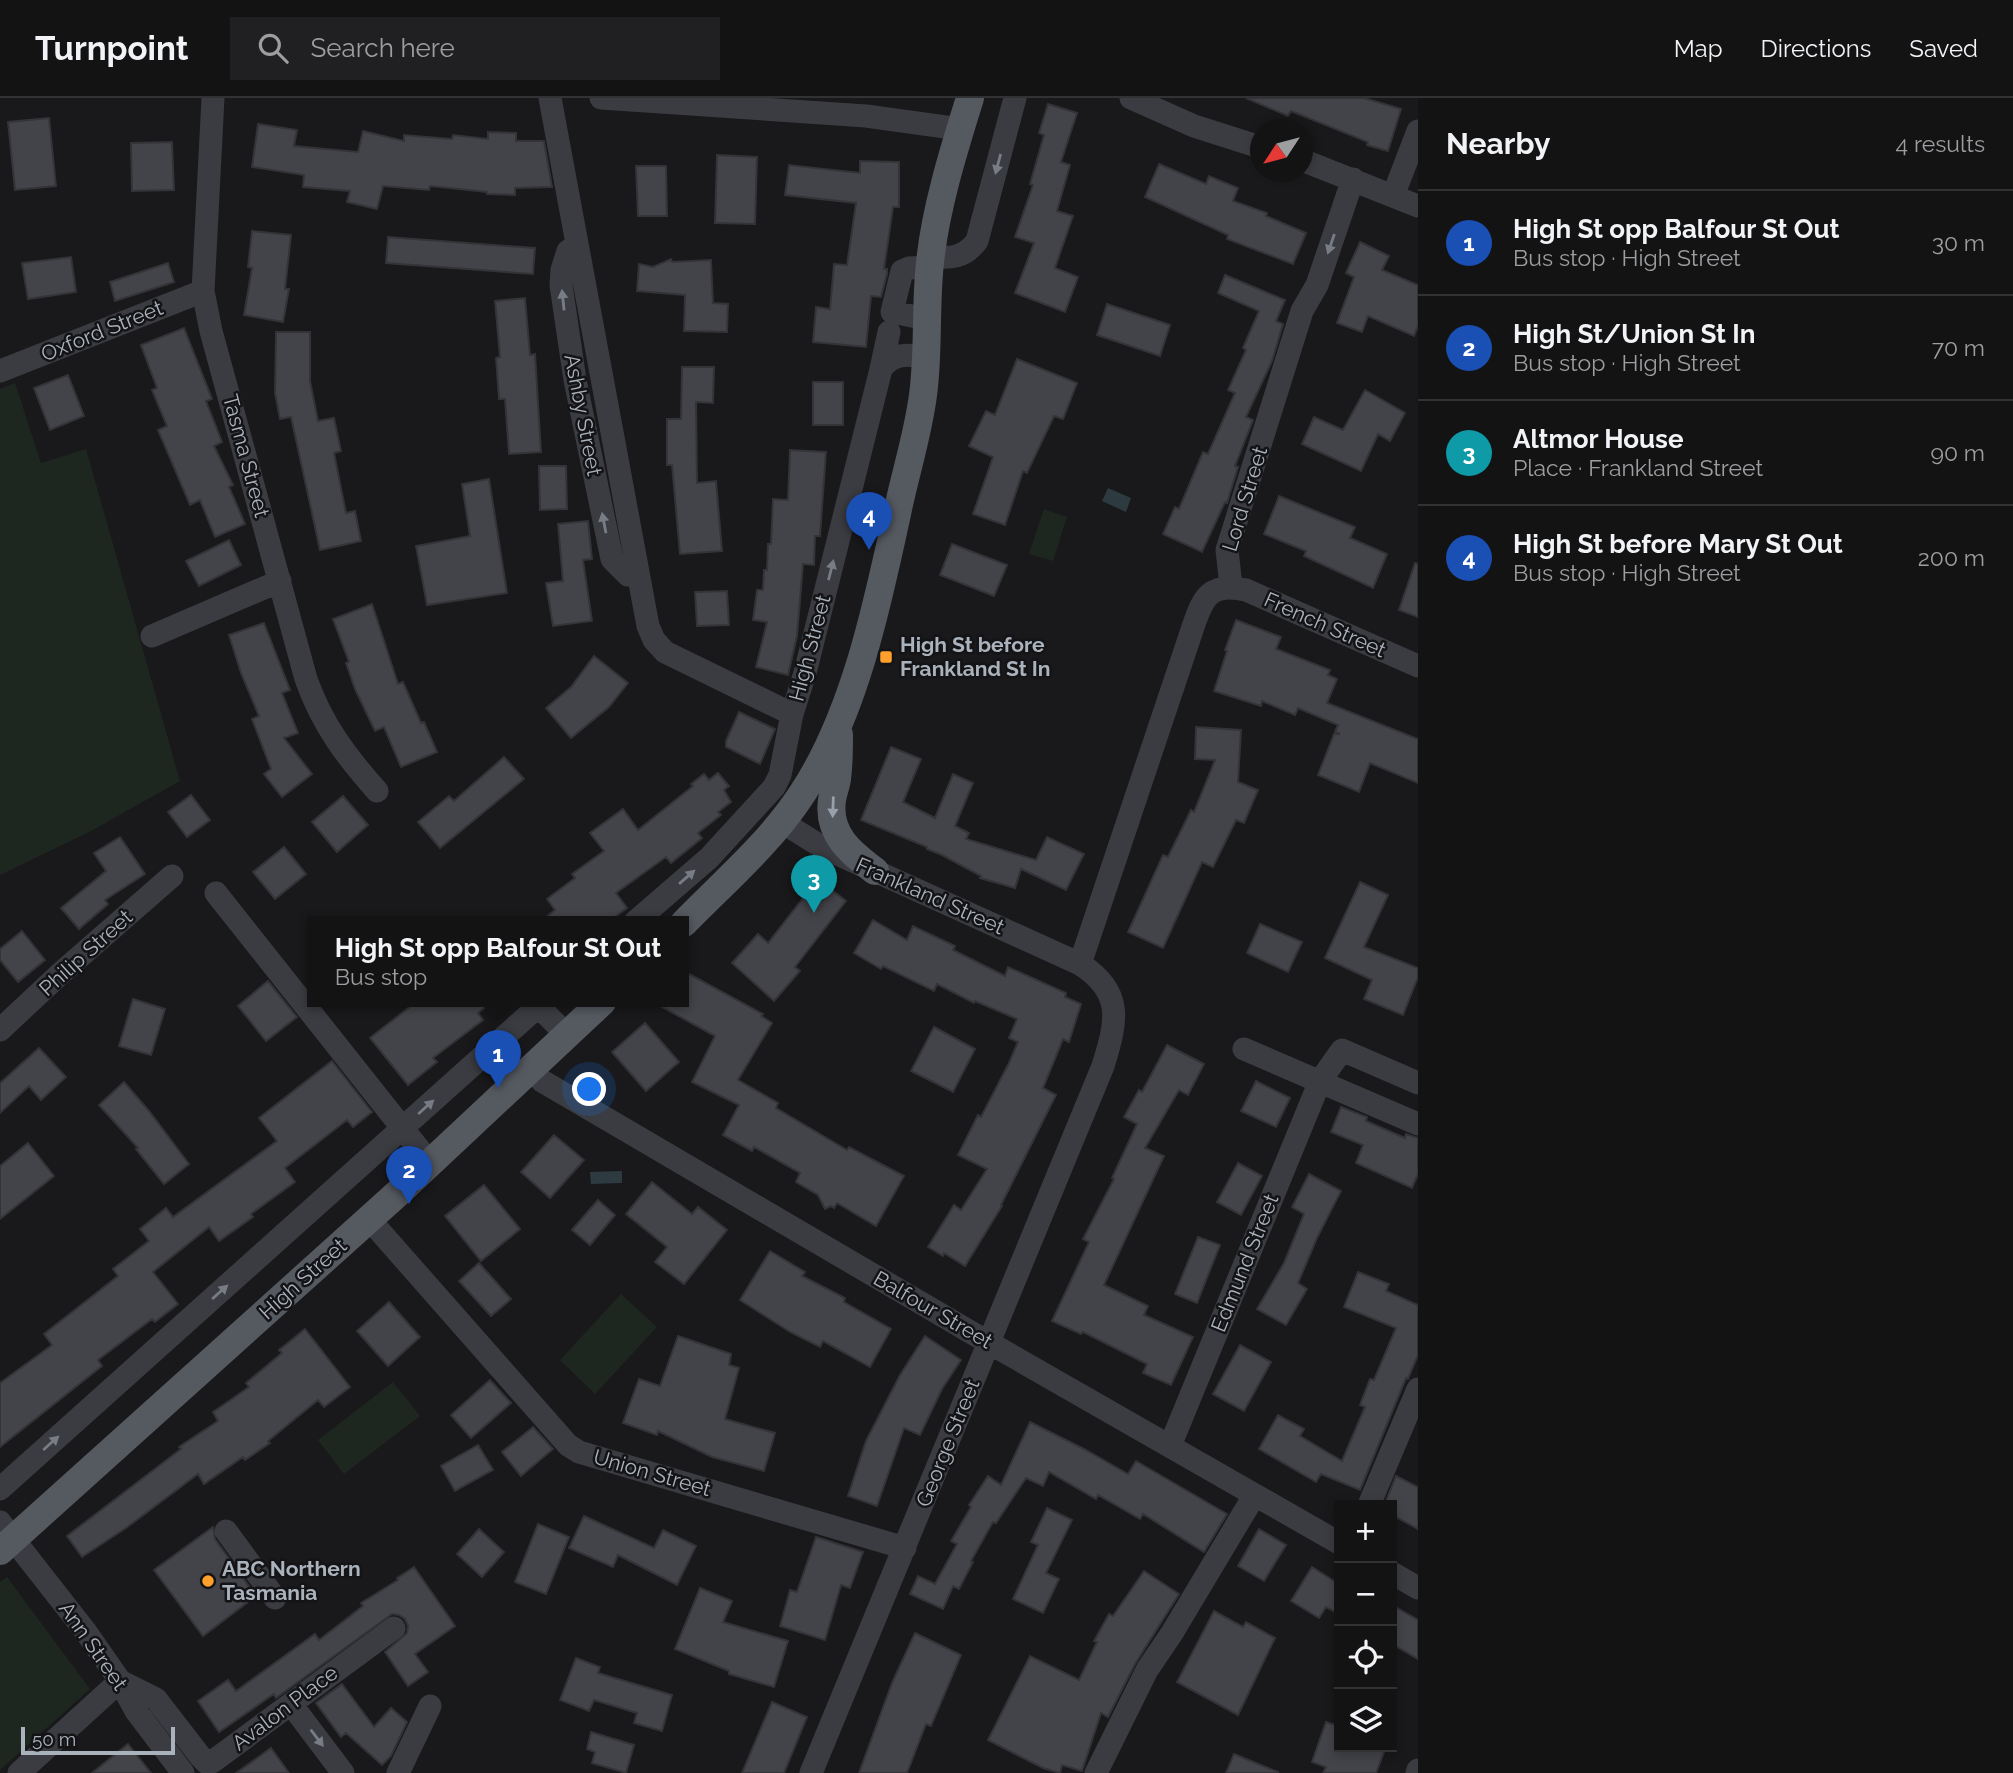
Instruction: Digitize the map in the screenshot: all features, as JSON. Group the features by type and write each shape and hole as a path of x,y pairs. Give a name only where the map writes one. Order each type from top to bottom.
{"main road":[{"path":"689,918 782,822 803,793 822,759 841,715 860,661 889,552 920,414 926,356 930,261 937,219 970,98"},
{"path":"841,715 837,780 832,800 833,821 836,832 847,848 875,871"},
{"name":"High Street","path":"4,1537 369,1219 596,1007"}],"street":[{"name":"Tasma Street","path":"213,98 203,291 211,331 306,679 317,710 349,760 377,791"},
{"name":"Ashby Street","path":"550,98 648,626 654,640 665,652 792,714"},
{"path":"601,98 712,102 866,116 960,129"},
{"path":"930,261 958,257 970,250 977,241 1015,98"},
{"path":"1131,98 1194,126 1250,143"},
{"path":"1393,196 1418,131"},
{"path":"1313,164 1418,206"},
{"name":"Lord Street","path":"1231,586 1227,550 1302,311 1317,285 1353,179"},
{"name":"High Street","path":"642,916 709,858 774,787 780,775 792,714 805,673 881,369 902,271 930,261"},
{"name":"Oxford Street","path":"0,371 203,291"},
{"path":"891,322 927,319"},
{"path":"881,369 886,361 896,356 926,356"},
{"path":"152,636 280,580"},
{"path":"1080,964 1199,609 1212,592 1231,586"},
{"name":"French Street","path":"1231,586 1246,590 1418,666"},
{"name":"Frankland Street","path":"782,822 822,847 1080,964"},
{"name":"Philip Street","path":"0,1030 172,876"},
{"path":"216,893 430,1163"},
{"name":"George Street","path":"811,1773 1103,1066 1113,1033 1114,1005 1101,979 1080,964"},
{"path":"0,1489 537,1007"},
{"path":"543,1007 567,1035"},
{"path":"1244,1049 1418,1124"},
{"path":"1320,1081 1342,1050 1418,1083"},
{"name":"Balfour Street","path":"531,1069 542,1081 989,1343 1334,1540"},
{"name":"Edmund Street","path":"1170,1446 1320,1081"},
{"name":"Union Street","path":"369,1219 568,1445 579,1452 905,1548"},
{"path":"1371,1500 1418,1389"},
{"path":"1096,1773 1147,1670 1254,1496"},
{"path":"226,1531 275,1598"},
{"name":"Ann Street","path":"4,1537 86,1632 120,1681 138,1698 183,1773"},
{"path":"1397,1576 1418,1588"},
{"name":"Avalon Place","path":"138,1698 161,1704 207,1763 216,1760 394,1628"},
{"path":"19,1773 120,1681"},
{"path":"291,1704 343,1773"},
{"path":"398,1773 430,1706"}],"shaded area":[{"path":"15,383 41,463 86,449 180,781 91,831 0,875 0,389"},
{"path":"1108,488 1131,498 1126,512 1102,501"},
{"path":"1044,509 1067,517 1053,561 1029,554"},
{"path":"622,1171 622,1183 591,1184 590,1172"},
{"path":"621,1294 657,1327 595,1394 560,1360"},
{"path":"393,1382 420,1416 344,1474 318,1440"},
{"path":"7,1577 90,1689 0,1770 0,1582"}],"building":[{"path":"1246,98 1364,98 1401,109 1388,151 1367,145 1368,142 1291,111 1288,116"},
{"path":"1048,104 1077,113 1061,162 1070,165 1057,211 1073,216 1055,268 1078,277 1065,312 1015,293 1034,243 1015,237 1033,185 1030,184 1044,135 1039,133"},
{"path":"49,118 56,186 15,190 8,122"},
{"path":"258,124 297,130 294,146 358,152 363,131 404,141 404,135 452,139 453,135 488,139 488,132 516,133 516,141 544,141 552,187 515,188 515,195 430,186 429,190 383,186 377,209 347,202 350,191 303,187 304,175 252,167"},
{"path":"172,142 174,190 132,191 131,143"},
{"path":"717,155 757,157 755,224 715,223"},
{"path":"860,161 899,162 899,207 893,207 884,269 887,269 887,274 881,297 871,296 866,347 813,342 816,307 830,309 834,264 847,265 856,203 785,195 789,165 860,173"},
{"path":"1159,164 1206,184 1209,176 1238,188 1233,201 1267,213 1266,216 1306,233 1293,264 1227,239 1228,235 1145,197"},
{"path":"636,166 666,166 667,216 638,216"},
{"path":"252,231 291,235 285,289 289,289 283,322 244,315 252,268 248,267"},
{"path":"388,237 535,248 533,274 386,263"},
{"path":"1360,242 1389,256 1382,270 1418,285 1418,326 1414,336 1368,316 1362,332 1337,323 1354,277 1346,273"},
{"path":"71,257 76,292 28,299 22,263"},
{"path":"671,259 672,262 711,260 713,303 728,304 727,332 684,331 685,295 637,291 639,264 653,267"},
{"path":"168,263 174,282 115,301 110,282"},
{"path":"1225,275 1285,300 1276,321 1283,324 1272,361 1246,417 1253,420 1235,466 1238,467 1227,503 1225,502 1202,552 1163,534 1175,507 1179,509 1203,452 1208,454 1235,393 1228,390 1246,350 1243,348 1259,311 1218,293"},
{"path":"525,298 530,355 535,354 541,452 509,454 505,399 499,399 496,358 500,357 495,301"},
{"path":"1107,304 1170,325 1160,356 1097,335"},
{"path":"184,328 212,399 206,401 222,442 214,446 233,485 229,487 245,524 215,537 200,500 190,505 158,430 167,426 152,390 157,388 141,345"},
{"path":"276,332 310,332 310,381 318,421 334,418 341,451 334,453 346,513 355,511 361,541 320,550 291,417 280,419 275,393"},
{"path":"1017,359 1077,383 1063,419 1054,416 1027,473 1023,471 1005,525 973,514 993,457 969,446 986,411 995,415"},
{"path":"682,367 714,367 713,403 696,402 697,483 716,481 722,551 680,554 672,465 667,465 667,419 681,419"},
{"path":"68,375 84,416 50,430 34,388"},
{"path":"813,382 843,382 843,425 813,425"},
{"path":"1365,390 1405,413 1390,441 1378,434 1361,471 1302,444 1314,417 1343,430"},
{"path":"790,450 826,452 820,536 815,536 814,565 803,564 797,636 788,675 756,667 767,622 753,620 757,590 763,590 764,570 767,570 773,499 788,500"},
{"path":"539,466 566,466 567,509 540,510"},
{"path":"489,479 507,593 427,605 416,546 470,536 462,484"},
{"path":"1279,496 1355,527 1350,538 1387,554 1373,588 1304,556 1306,551 1264,534"},
{"path":"588,521 592,559 583,560 592,621 553,626 546,583 563,581 558,524"},
{"path":"229,540 241,565 199,586 186,561"},
{"path":"952,544 1007,565 994,596 940,575"},
{"path":"1415,563 1418,564 1418,617 1399,610"},
{"path":"727,591 729,625 697,626 695,592"},
{"path":"372,604 398,684 403,682 437,752 401,767 384,727 375,731 355,689 346,663 349,662 333,619"},
{"path":"1236,620 1281,637 1276,649 1330,670 1328,675 1337,679 1327,703 1418,739 1418,783 1370,763 1359,792 1318,775 1334,734 1340,734 1335,732 1338,725 1298,708 1295,715 1262,701 1261,706 1214,691"},
{"path":"264,623 290,690 282,693 298,733 284,738 312,774 282,797 264,774 271,769 252,719 259,716 229,635"},
{"path":"594,656 628,683 609,707 571,738 546,708 571,687"},
{"path":"739,712 775,729 760,764 726,747"},
{"path":"1196,727 1241,730 1238,782 1258,790 1244,823 1236,820 1213,867 1202,862 1163,948 1128,932 1163,855 1168,857 1191,810 1194,812 1215,760 1195,759"},
{"path":"891,747 921,759 903,802 935,818 953,774 973,783 955,826 969,833 966,839 1036,860 1047,837 1084,854 1066,890 1021,869 1015,888 980,878 981,876 927,847 861,820"},
{"path":"504,757 524,779 440,848 418,822 449,796 454,801"},
{"path":"718,773 729,786 724,790 731,802 718,812 721,815 698,833 702,838 671,863 666,857 616,893 627,908 616,916 548,916 555,910 547,899 575,878 572,874 604,851 590,833 623,809 638,830 704,774 709,780"},
{"path":"191,795 210,820 187,837 168,812"},
{"path":"343,796 368,825 337,852 312,822"},
{"path":"120,837 145,874 105,900 108,904 79,929 61,908 106,871 94,853"},
{"path":"284,847 306,874 275,899 253,872"},
{"path":"818,879 846,901 795,967 800,971 774,1001 732,963 758,934 768,943"},
{"path":"1360,882 1388,895 1364,947 1418,968 1418,977 1403,1015 1364,999 1372,980 1325,958"},
{"path":"873,920 907,940 913,926 955,946 953,950 1005,976 1008,967 1066,993 1065,997 1081,1004 1069,1042 1063,1039 1043,1088 1056,1095 1002,1206 965,1266 928,1247 954,1205 961,1210 987,1169 958,1155 1009,1063 1018,1042 1009,1038 1017,1019 975,1001 974,1003 937,984 934,991 883,966 881,969 854,953"},
{"path":"1260,924 1302,942 1288,972 1247,953"},
{"path":"22,931 45,960 18,982 0,960 0,949"},
{"path":"689,974 763,1014 761,1016 772,1023 738,1080 778,1103 776,1108 847,1150 849,1147 904,1176 876,1226 837,1203 834,1208 831,1206 825,1209 818,1195 796,1182 800,1173 754,1147 752,1151 723,1135 739,1105 692,1082 715,1036 662,1007 689,1007"},
{"path":"268,981 297,1017 266,1041 238,1006"},
{"path":"133,999 165,1009 151,1055 119,1046"},
{"path":"410,1007 486,1007 478,1013 483,1020 433,1058 437,1062 408,1085 370,1038"},
{"path":"645,1023 679,1062 646,1091 612,1052"},
{"path":"934,1027 975,1049 953,1092 911,1071"},
{"path":"1167,1045 1204,1064 1188,1095 1179,1090 1145,1148 1164,1156 1104,1285 1148,1306 1144,1315 1193,1337 1171,1385 1143,1373 1147,1364 1083,1332 1081,1334 1052,1321 1089,1242 1083,1239 1114,1179 1112,1178 1137,1124 1124,1117 1139,1090 1142,1092"},
{"path":"39,1048 66,1077 41,1100 29,1086 0,1113 0,1083"},
{"path":"332,1061 372,1112 353,1127 347,1120 285,1168 295,1182 251,1214 253,1217 219,1241 209,1227 153,1272 178,1304 155,1322 152,1319 98,1360 102,1366 0,1447 0,1383 52,1345 44,1334 118,1276 113,1269 149,1241 140,1229 166,1208 173,1217 277,1141 259,1118"},
{"path":"1256,1081 1290,1098 1276,1127 1241,1111"},
{"path":"124,1082 189,1164 164,1184 136,1149 138,1148 99,1105"},
{"path":"1341,1107 1367,1117 1366,1121 1405,1138 1406,1134 1418,1138 1418,1174 1412,1188 1356,1163 1363,1145 1331,1132"},
{"path":"554,1135 584,1160 550,1198 521,1172"},
{"path":"28,1143 54,1176 0,1219 0,1166"},
{"path":"1238,1163 1262,1176 1241,1215 1217,1202"},
{"path":"1309,1174 1341,1191 1298,1283 1307,1289 1286,1325 1257,1309 1284,1263 1304,1214 1292,1207"},
{"path":"652,1182 692,1214 698,1207 727,1230 684,1284 655,1262 667,1247 626,1214"},
{"path":"484,1185 520,1229 481,1261 445,1216"},
{"path":"598,1200 615,1215 590,1245 572,1230"},
{"path":"1198,1237 1220,1245 1197,1303 1175,1294"},
{"path":"770,1251 805,1272 802,1276 845,1298 844,1302 891,1329 870,1367 823,1341 820,1347 790,1332 740,1300"},
{"path":"479,1263 511,1299 491,1316 459,1281"},
{"path":"1358,1272 1389,1284 1386,1291 1418,1305 1418,1355 1360,1490 1321,1474 1316,1482 1259,1449 1278,1415 1304,1429 1300,1436 1342,1461 1365,1407 1360,1405 1370,1379 1374,1380 1396,1328 1344,1307"},
{"path":"389,1302 420,1337 388,1366 357,1331"},
{"path":"305,1329 350,1387 324,1407 318,1400 268,1441 270,1443 245,1460 243,1457 204,1484 198,1474 82,1557 67,1536 181,1449 179,1447 218,1421 213,1412 249,1387 246,1383 282,1353 279,1350"},
{"path":"678,1336 731,1354 729,1365 739,1368 725,1419 775,1433 764,1471 712,1457 658,1431 657,1435 623,1423 639,1379 660,1386"},
{"path":"925,1336 961,1360 942,1389 920,1435 904,1428 877,1506 848,1496 866,1441 900,1375"},
{"path":"1240,1345 1271,1362 1244,1411 1213,1394"},
{"path":"490,1380 511,1403 471,1438 451,1415"},
{"path":"1030,1422 1128,1474 1136,1461 1227,1514 1204,1552 1143,1514 1140,1519 1098,1495 1096,1499 1049,1472 1043,1486 1026,1478 996,1523 993,1522 959,1589 953,1586 943,1609 910,1594 918,1576 935,1584 957,1544 951,1541 971,1507 969,1505 988,1476 1001,1485"},
{"path":"533,1427 553,1449 521,1476 502,1452"},
{"path":"478,1445 493,1470 455,1491 441,1466"},
{"path":"1396,1476 1418,1487 1418,1529 1397,1518 1397,1500 1386,1500"},
{"path":"1047,1508 1072,1520 1046,1573 1059,1579 1043,1613 1013,1599 1038,1545 1031,1542"},
{"path":"584,1516 654,1548 663,1530 696,1546 677,1585 618,1555 613,1567 569,1548"},
{"path":"538,1524 569,1537 546,1594 515,1582"},
{"name":"ABC Northern Tasmania","path":"213,1527 215,1539 256,1596 203,1636 154,1570"},
{"path":"479,1529 504,1552 482,1577 457,1554"},
{"path":"1259,1529 1286,1545 1264,1581 1238,1566"},
{"path":"816,1537 863,1552 850,1588 841,1585 825,1640 780,1626 790,1590 797,1592"},
{"path":"414,1567 455,1626 415,1654 428,1672 408,1686 385,1652 407,1633 405,1619 392,1614 276,1698 274,1694 219,1732 198,1701 228,1680 236,1691 315,1634 319,1640 363,1606 361,1603"},
{"path":"1312,1567 1334,1581 1334,1611 1326,1607 1319,1618 1291,1601"},
{"path":"1144,1571 1179,1594 1135,1664 1108,1717 1101,1713 1082,1771 1062,1765 1060,1773 1043,1768 988,1740 1030,1656 1079,1680 1097,1642 1094,1641 1109,1614 1113,1616"},
{"path":"700,1588 732,1601 723,1622 788,1641 774,1687 729,1674 729,1671 675,1649"},
{"path":"1397,1608 1418,1620 1418,1659 1397,1647"},
{"path":"1214,1611 1243,1627 1246,1622 1275,1638 1238,1715 1177,1682"},
{"path":"915,1633 961,1655 931,1726 926,1724 907,1773 859,1773 892,1683"},
{"path":"576,1658 600,1667 598,1673 672,1695 662,1731 634,1723 637,1713 594,1700 589,1711 560,1700"},
{"path":"342,1684 374,1727 391,1708 407,1722 391,1756 382,1765 346,1733 341,1737 316,1703"},
{"path":"772,1702 807,1717 784,1773 742,1773"},
{"path":"1326,1722 1334,1724 1334,1752 1384,1752 1376,1773 1323,1773 1326,1767 1312,1762"},
{"path":"591,1732 634,1745 626,1773 592,1763 595,1752 587,1749"},
{"path":"128,1744 151,1773 92,1773"},
{"path":"271,1748 289,1773 236,1773"},
{"path":"1234,1754 1278,1772 1278,1773 1226,1773"}],"place":[{"name":"High St before Mary St Out","path":"869,550"},
{"name":"High St before Frankland St In","path":"886,657"},
{"name":"Altmor House","path":"814,913"},
{"name":"High St opp Balfour St Out","path":"498,1088"},
{"name":"High St/Union St In","path":"409,1204"},
{"name":"ABC Northern Tasmania","path":"208,1581"}]}
